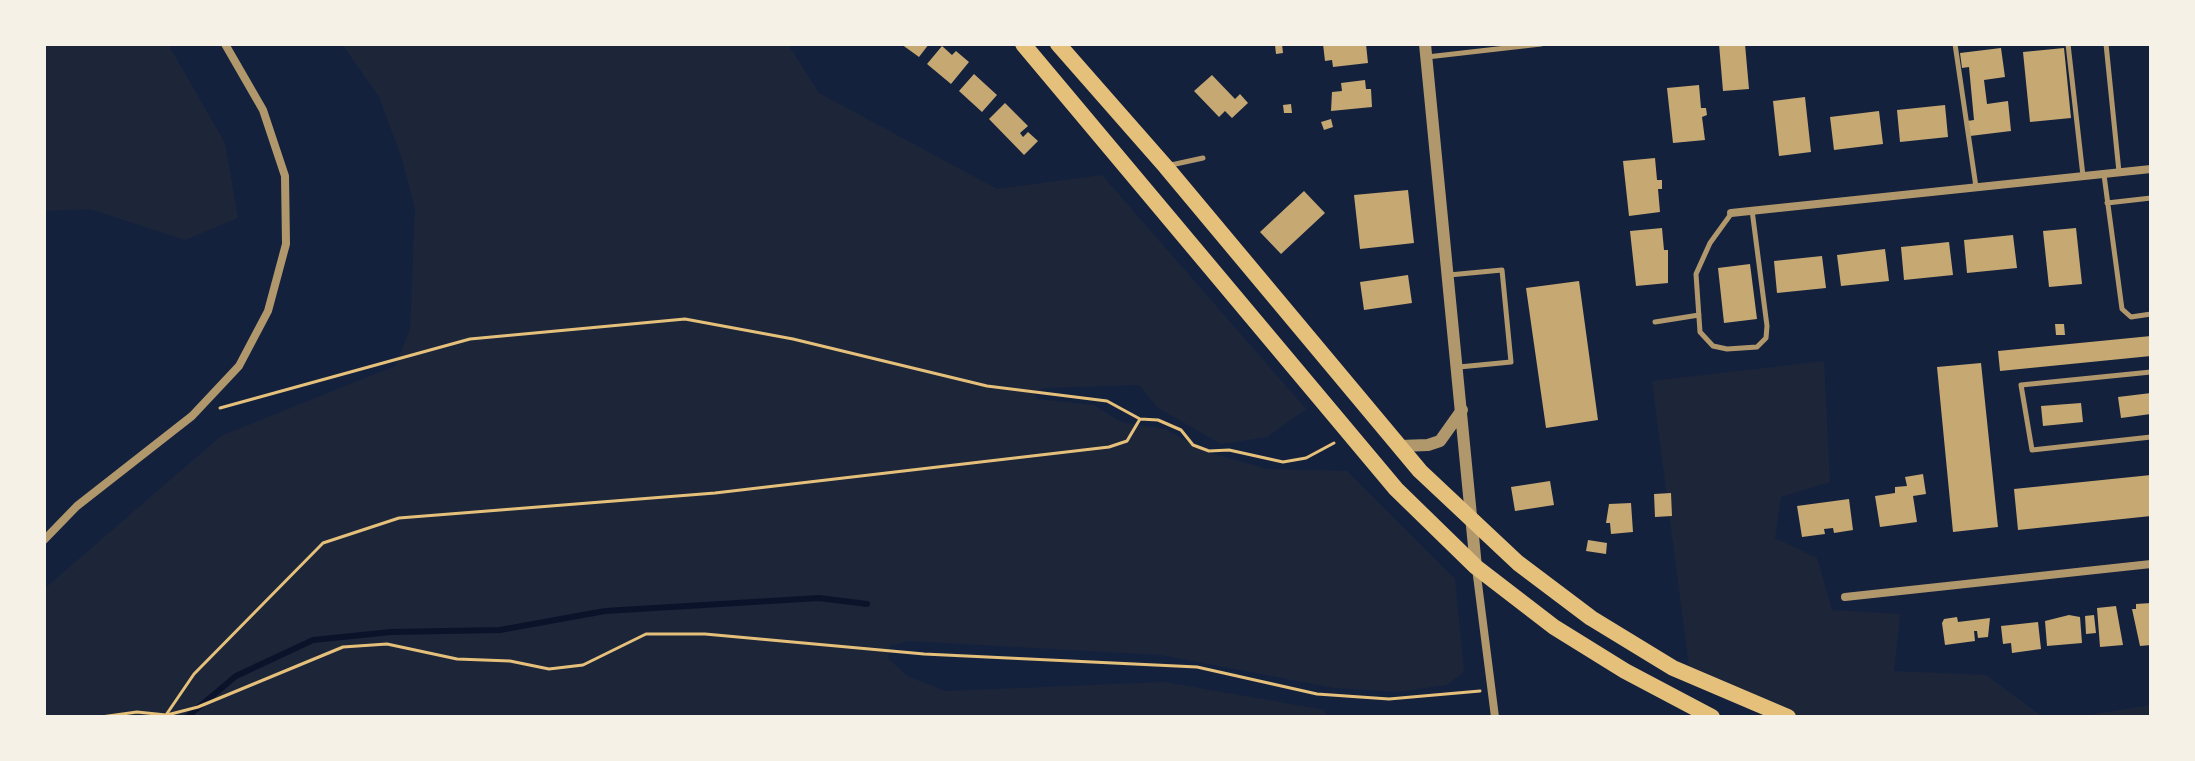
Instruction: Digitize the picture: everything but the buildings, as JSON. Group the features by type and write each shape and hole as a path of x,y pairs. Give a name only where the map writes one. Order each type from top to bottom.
{"main road":[{"path":"1023,44 1396,489 1476,567 1554,627 1625,671 1712,717"},
{"path":"1058,44 1166,167 1400,446 1518,563 1591,618 1673,668 1788,717"},
{"path":"1142,185 1166,167"}],"street":[{"path":"44,540 77,506 192,416 239,366 268,311 286,244 285,176 263,110 225,44"},
{"path":"1425,50 1476,567 1495,717"},
{"path":"1731,213 2151,169"},
{"path":"1400,446 1428,445 1440,441 1462,410"},
{"path":"1845,597 2151,564"}],"lane":[{"path":"1425,50 1541,44"},
{"path":"1955,44 1976,187"},
{"path":"2068,44 2083,176"},
{"path":"2106,44 2119,172"},
{"path":"1166,167 1203,158"},
{"path":"2104,174 2122,309 2131,317 2151,314"},
{"path":"2107,203 2151,198"},
{"path":"1731,213 1699,262 1696,274 1700,332 1713,346 1757,347 1766,338 1752,210"},
{"path":"1448,275 1502,270 1511,362 1458,367"},
{"path":"1655,322 1699,315"},
{"path":"2151,372 2021,385 2032,450 2151,437"}],"path":[{"path":"192,416 470,339 685,319 793,339 987,386 1107,401 1140,419 1158,420 1181,430 1193,445 1209,451 1229,450 1283,462 1306,458 1349,434"},
{"path":"165,716 194,674 323,543 399,518 715,493 1109,447 1127,441 1140,419"},
{"path":"101,717 137,712 165,716 198,707 343,647 387,644 457,659 510,661 549,669 583,665 646,634 705,634 924,654 1197,667 1317,694 1389,699 1491,690"}],"shaded area":[{"path":"44,44 168,44 225,143 238,218 185,240 90,209 44,211"},
{"path":"342,44 788,44 819,93 997,189 1102,175 1306,409 1267,437 1221,444 1158,408 1139,385 1043,388 1034,395 1038,399 1094,405 1121,422 1166,429 1203,451 1268,469 1347,471 1455,579 1464,672 1447,685 1398,692 1334,688 1161,655 909,641 890,646 888,658 907,676 946,691 1165,682 1325,710 1326,717 44,717 44,589 221,436 395,366 410,330 415,209 402,159 379,97"},
{"path":"1824,361 1830,482 1781,497 1775,538 1817,558 1832,610 1900,614 1894,671 1986,675 2043,717 1788,717 1690,675 1652,381"},
{"path":"2151,705 2151,717 2076,717"}],"waterway":[{"path":"187,717 236,676 313,640 391,632 500,630 605,611 819,598 867,604"}]}
